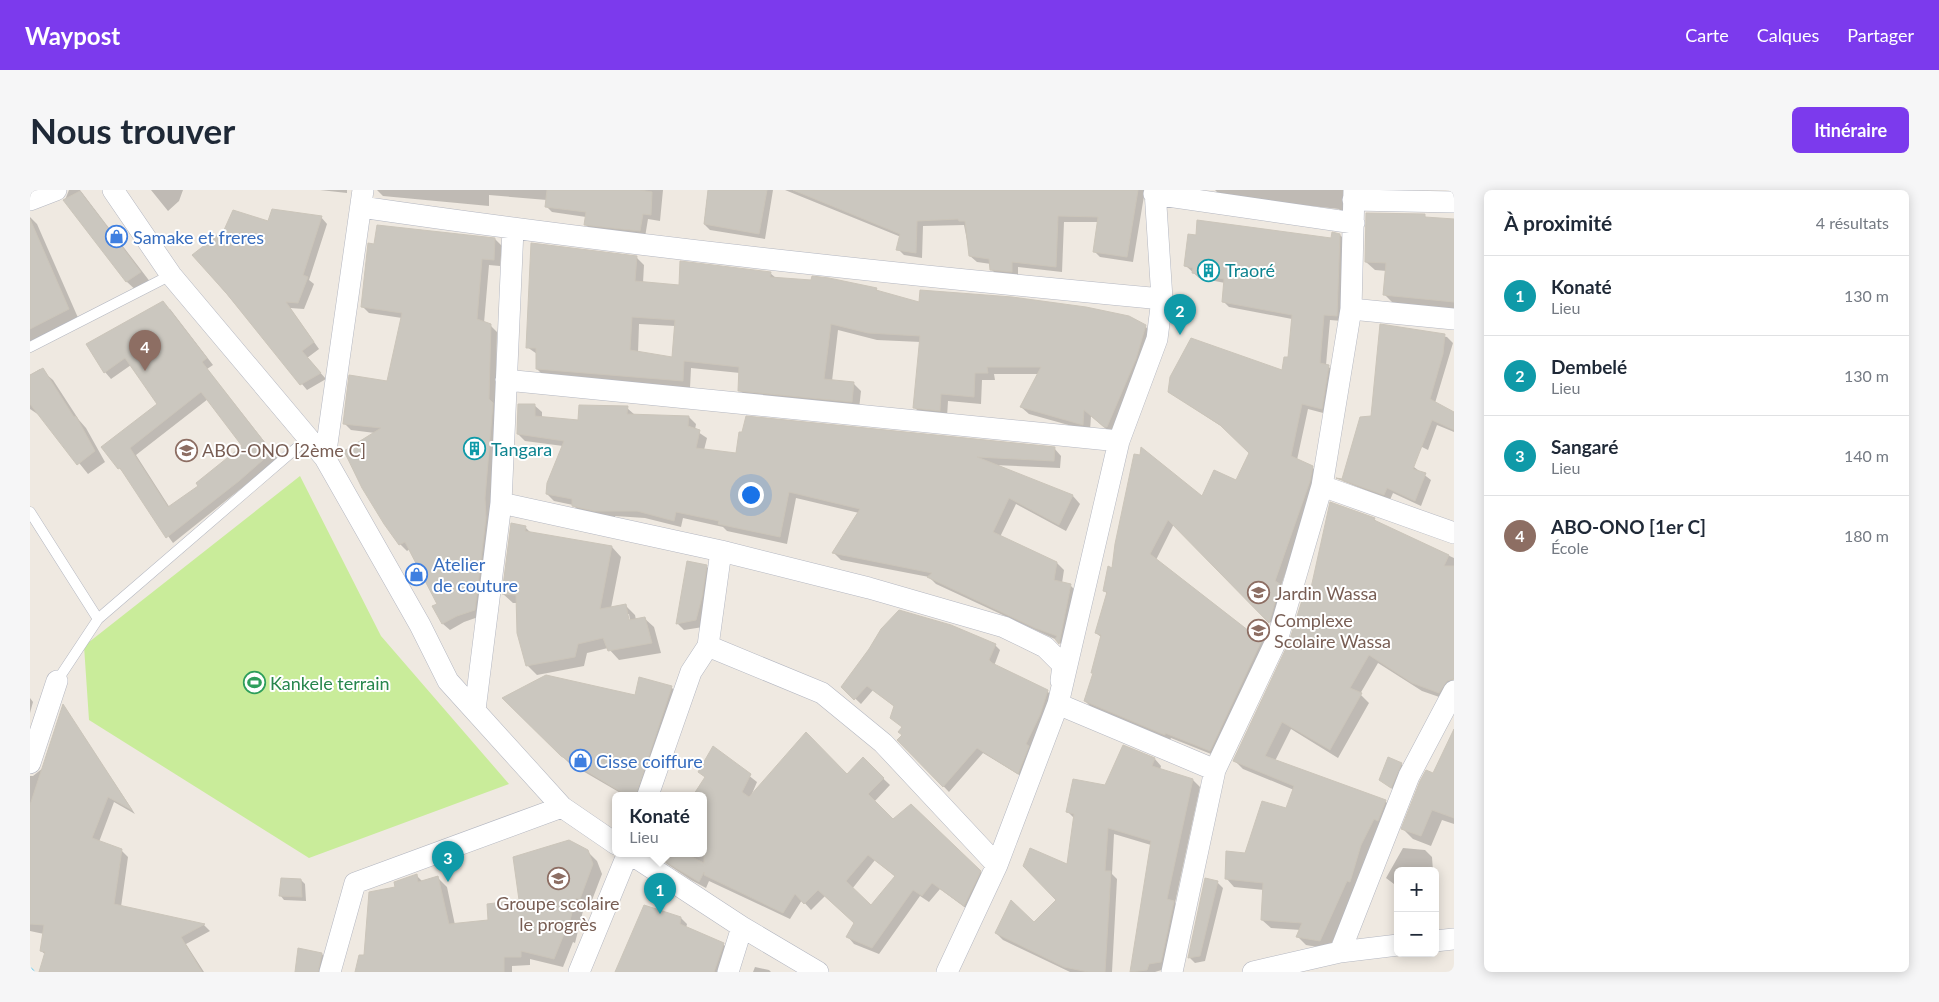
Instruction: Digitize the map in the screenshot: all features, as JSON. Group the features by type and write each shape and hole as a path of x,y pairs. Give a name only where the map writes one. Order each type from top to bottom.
{"street":[{"path":"30,200 56,190"},
{"path":"113,190 171,275 325,458 420,625 448,681 562,807 612,841"},
{"path":"947,972 997,865 1058,704 1120,440 1157,339 1162,299 1154,192 1354,223"},
{"path":"1172,972 1215,770 1278,637 1322,486 1351,309 1353,195 1454,202"},
{"path":"325,458 362,198 513,229 967,281 1162,299"},
{"path":"475,710 501,503 513,229"},
{"path":"1351,309 1454,319"},
{"path":"506,380 1120,440"},
{"path":"1322,486 1454,533"},
{"path":"501,503 721,552 869,588 1004,627 1045,646 1063,666 1058,704"},
{"path":"649,792 691,672 708,646 721,552"},
{"path":"708,646 822,693 883,743 997,865"},
{"path":"30,763 57,681"},
{"path":"1340,952 1409,776 1454,691"},
{"path":"1058,704 1215,770"},
{"path":"330,972 355,882 562,807"},
{"path":"579,972 627,857"},
{"path":"635,857 742,927 818,972"},
{"path":"728,972 742,927"},
{"path":"1439,940 1454,938"},
{"path":"1252,972 1340,952 1394,945"}],"lane":[{"path":"30,347 171,275"},
{"path":"57,681 98,619 308,438"},
{"path":"30,512 98,619"}],"green space":[{"name":"Kankele terrain","path":"300,476 381,636 509,784 309,858 89,720 84,646"}],"building":[{"path":"547,190 640,190 652,192 651,215 643,214 640,231 584,225 586,212 545,207"},
{"path":"708,190 767,190 759,234 704,224"},
{"path":"793,190 1138,190 1127,257 1093,252 1098,217 1058,216 1056,267 1012,262 1012,272 990,270 989,259 969,256 965,221 959,221 958,219 917,221 916,253 896,250 900,234"},
{"path":"80,191 141,272 126,282 63,200"},
{"path":"272,209 322,216 303,275 308,277 298,303 286,302 314,342 302,351 321,373 300,385 227,294 192,255 224,230 233,210 268,221"},
{"path":"1366,213 1425,214 1425,217 1454,219 1454,302 1383,295 1386,263 1365,262"},
{"path":"30,219 69,309 30,329"},
{"path":"1197,220 1331,238 1332,232 1340,234 1337,316 1324,315 1320,363 1329,365 1322,409 1302,404 1291,456 1313,466 1310,481 1275,581 1280,584 1269,623 1168,520 1150,554 1258,638 1268,627 1210,751 1165,733 1165,735 1084,701 1093,673 1091,673 1101,635 1095,633 1107,592 1103,591 1108,566 1112,568 1115,544 1134,454 1140,455 1141,447 1202,496 1214,470 1236,480 1249,453 1220,425 1168,392 1170,377 1191,338 1282,370 1284,357 1288,357 1292,315 1222,302 1224,279 1192,273 1193,268 1184,266 1188,234 1196,235"},
{"path":"377,225 495,238 494,260 482,259 477,319 491,324 489,399 493,403 485,498 486,518 475,610 457,616 442,624 432,606 437,604 405,542 399,545 384,524 362,488 344,451 381,428 343,424 349,375 387,381 402,313 361,307 368,243 374,244"},
{"path":"531,243 637,256 635,281 679,285 680,261 771,272 770,277 811,280 812,276 829,278 877,288 876,290 919,302 920,290 1012,297 1086,307 1129,316 1146,325 1136,359 1107,427 1104,427 1084,410 1083,425 1020,407 1041,367 987,367 988,373 975,373 974,397 941,394 940,411 913,408 920,336 868,333 831,324 824,379 854,382 852,402 738,391 739,367 684,361 683,381 536,369 536,348 526,348","holes":["632,317 675,320 672,357 630,350"]},
{"path":"163,301 207,358 202,362 272,452 239,481 166,538 120,468 118,469 101,447 157,404 125,358 104,373 86,344","holes":["201,392 242,446 196,483 198,486 168,507 130,448"]},
{"path":"1380,324 1445,334 1443,354 1430,399 1454,412 1454,430 1432,420 1413,469 1426,473 1415,501 1387,488 1384,495 1336,478 1342,479 1360,417 1371,416"},
{"path":"43,368 74,417 76,416 95,451 77,465 30,404 30,375"},
{"path":"518,404 535,404 535,416 578,420 579,405 628,406 627,414 689,416 688,426 700,430 696,448 736,453 739,432 742,432 746,416 1055,447 1054,461 977,457 1073,495 1059,525 1009,498 993,532 1057,562 1054,580 1071,584 1059,644 1055,639 1057,636 1035,628 927,577 932,573 832,553 860,509 789,492 780,537 718,524 719,521 676,512 674,521 637,511 594,511 572,506 572,499 546,494 547,483 564,441 517,434"},
{"path":"1330,502 1375,518 1374,520 1449,555 1444,566 1454,566 1454,679 1447,681 1439,693 1412,683 1369,655 1350,688 1362,693 1330,750 1282,722 1265,756 1386,800 1378,821 1374,819 1361,845 1350,882 1347,881 1320,941 1296,937 1302,923 1261,920 1263,883 1225,879 1226,851 1245,853 1262,801 1286,808 1294,786 1233,761 1289,642 1304,594 1309,597"},
{"path":"511,523 526,526 525,531 612,546 600,609 626,604 629,620 645,617 652,643 608,651 603,638 578,644 575,657 526,666 517,633 516,595 502,594"},
{"path":"687,561 707,565 702,597 696,620 676,624"},
{"path":"899,610 951,625 996,644 989,660 992,663 1048,690 1040,715 1026,744 1029,746 1018,774 977,748 943,787 897,740 902,735 898,732 902,727 890,718 894,706 867,686 854,700 841,687 881,629"},
{"path":"546,675 635,695 639,677 672,686 637,792 621,792 561,756 502,698"},
{"path":"63,704 132,810 108,797 92,838 122,849 114,904 205,924 181,937 202,972 39,972 45,952 40,951 44,925 30,924 30,805"},
{"path":"1454,729 1454,818 1432,810 1421,836 1401,829 1420,781 1426,770 1433,773"},
{"path":"806,732 847,774 863,757 884,778 868,794 893,819 911,804 981,871 964,906 932,883 922,896 913,890 872,948 846,937 854,923 818,890 804,904 795,894 783,913 704,875 704,872 699,882 658,857 692,857 704,863 704,857 707,857 707,792 695,792 705,777 698,772 713,746 751,774 742,792 749,797","holes":["868,855 895,876 871,905 846,881"]},
{"path":"1123,745 1155,758 1152,766 1193,779 1167,899 1174,901 1161,962 1149,964 1147,970 1130,972 1151,841 1108,828 1105,871 1111,871 1105,972 1088,972 1064,967 995,933 1011,900 1034,922 1056,900 1023,866 1030,848 1067,864 1074,814 1066,812 1073,779 1105,785"},
{"path":"1388,757 1402,763 1391,788 1379,780"},
{"path":"569,840 588,850 593,864 580,899 576,898 566,935 564,934 554,959 521,951 521,957 504,957 504,972 355,972 359,955 364,955 369,892 395,887 394,882 417,874 418,882 438,876 449,924 488,920 487,904 519,900 513,857"},
{"path":"281,878 301,879 302,897 279,896"},
{"path":"1205,878 1218,881 1200,956 1188,958"},
{"path":"644,905 681,917 680,924 724,943 714,972 615,972"},
{"path":"298,948 322,953 318,972 295,972"}],"place":[{"name":"Samake et freres","path":"117,237"},
{"name":"Traoré","path":"1209,270"},
{"name":"Dembelé","path":"1180,335"},
{"name":"ABO-ONO [1er C]","path":"145,371"},
{"name":"Tangara","path":"475,449"},
{"name":"ABO-ONO [2ème C]","path":"186,450"},
{"name":"Atelier de couture","path":"417,574"},
{"name":"Jardin Wassa","path":"1259,593"},
{"name":"Complexe Scolaire Wassa","path":"1258,630"},
{"name":"Kankele terrain","path":"254,683"},
{"name":"Cisse coiffure","path":"580,761"},
{"name":"Groupe scolaire le progrès","path":"558,878"},
{"name":"Sangaré","path":"448,882"},
{"name":"Konaté","path":"660,914"}]}
